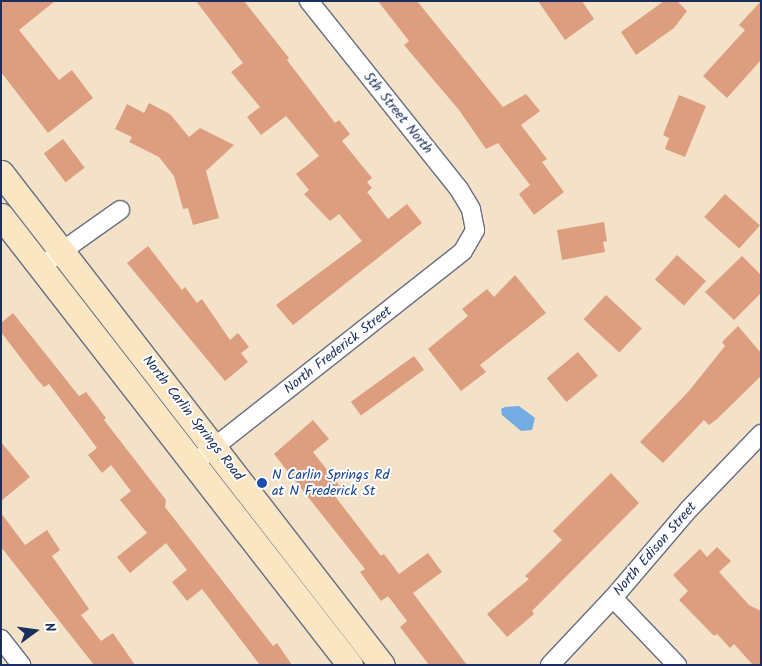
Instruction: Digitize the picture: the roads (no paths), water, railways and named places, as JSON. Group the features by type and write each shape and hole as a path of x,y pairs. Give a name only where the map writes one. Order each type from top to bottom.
{"main road":[{"name":"North Carlin Springs Road","path":"1,173 216,447 382,665"},
{"name":"North Carlin Springs Road","path":"1,216 350,665"}],"street":[{"name":"5th Street North","path":"308,1 459,189 471,209 474,230"},
{"path":"41,266 120,210"},
{"name":"North Frederick Street","path":"194,463 463,251 474,230"},
{"name":"North Edison Street","path":"550,665 613,598 690,508 761,434"},
{"path":"613,598 678,665"},
{"path":"1,639 21,665"}],"water":[{"path":"519,406 535,418 532,430 521,431 502,415 501,409"}],"place":[{"name":"N Carlin Springs Rd at N Frederick St","path":"262,483"}]}
